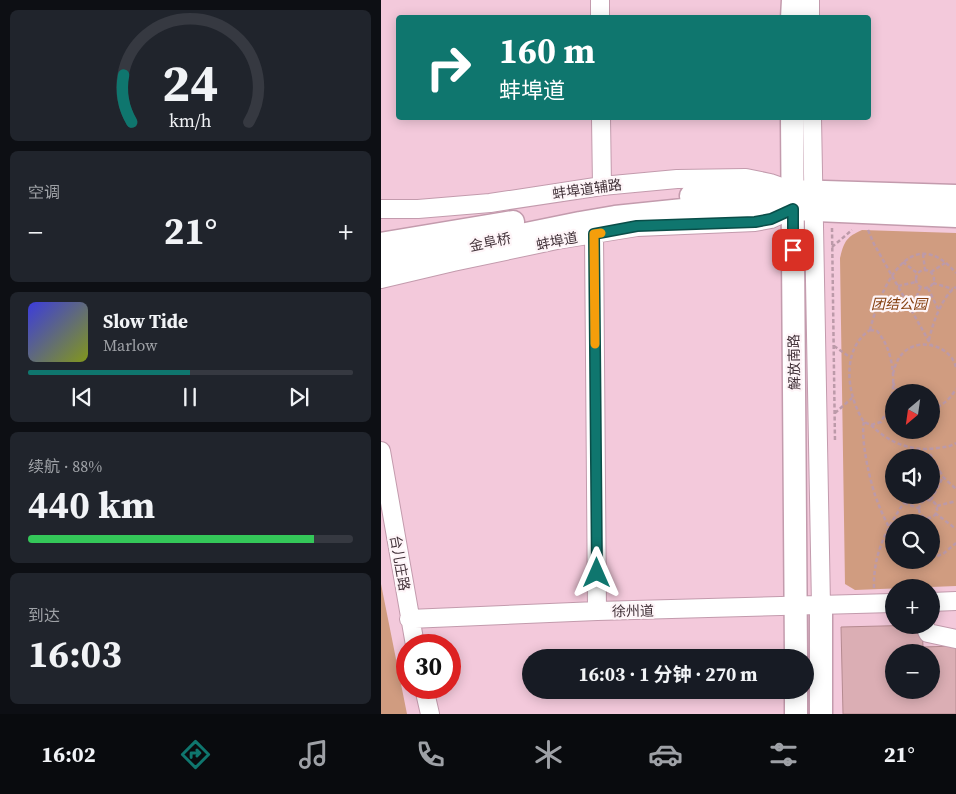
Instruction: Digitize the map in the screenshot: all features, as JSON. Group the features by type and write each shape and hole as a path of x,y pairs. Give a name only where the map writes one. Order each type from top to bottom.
{"main road":[{"path":"793,0 793,15"},
{"name":"解放南路","path":"792,120 809,203 793,250 796,649"},
{"name":"蚌埠道","path":"809,203 846,192 956,196"},
{"name":"蚌埠道","path":"716,202 809,203 956,216"},
{"name":"金阜桥","path":"381,244 612,204 716,202"},
{"name":"金阜桥","path":"381,264 615,217 683,210 716,202"},
{"path":"821,606 821,714"},
{"path":"796,699 796,714"}],"street":[{"path":"600,0 600,15"},
{"path":"810,0 811,15"},
{"path":"601,120 602,186"},
{"name":"解放南路","path":"812,120 809,203 821,606"},
{"name":"蚌埠道辅路","path":"381,209 418,209 490,203 602,186 677,178 746,178 770,183 809,203"},
{"name":"蚌埠道","path":"381,279 453,262 637,226 755,222 771,219 809,203"},
{"path":"594,234 597,611"},
{"name":"台儿庄路","path":"381,452 412,634"},
{"path":"940,602 956,601"},
{"path":"821,606 885,604"},
{"name":"徐州道","path":"409,619 597,611 821,606"},
{"path":"933,634 956,639"},
{"path":"427,699 430,714"}],"path":[{"path":"809,203 834,346 835,442"},
{"path":"866,225 931,345"},
{"path":"914,449 885,438 871,425 864,422 852,398 849,373 851,358 862,335 870,330 883,292 892,275 903,262 917,253 932,254 956,272"},
{"path":"923,253 925,270"},
{"path":"903,262 917,273"},
{"path":"931,272 945,263"},
{"path":"917,273 925,270 931,272 934,277 933,283 929,288"},
{"path":"915,282 917,273"},
{"path":"898,286 915,282"},
{"path":"915,282 920,288"},
{"path":"929,340 931,327 954,288 933,283"},
{"path":"920,288 929,288"},
{"path":"912,309 920,288"},
{"path":"929,288 939,311"},
{"path":"870,330 877,331 882,336 887,348 895,384"},
{"path":"871,425 881,422 889,408 895,364 904,352 917,345 931,345 945,351 955,360 956,367"},
{"path":"834,346 851,358"},
{"path":"940,406 949,400 956,390"},
{"path":"835,413 852,398"},
{"path":"864,422 862,430 869,468 877,502 885,518"},
{"path":"934,449 951,446 956,443"},
{"path":"940,472 956,489"},
{"path":"940,482 943,476"},
{"path":"956,501 937,506 935,513 956,529"},
{"path":"907,504 918,508 921,514"},
{"path":"918,508 920,504"},
{"path":"874,604 873,578 879,550 885,536"},
{"path":"940,555 956,543"}],"green space":[{"name":"团结公园","path":"862,230 956,233 956,586 940,587 940,579 885,579 885,589 855,590 845,584 840,258 849,238"},
{"path":"381,584 396,659 396,699 404,699 407,714 381,714"}],"building":[{"path":"885,626 885,634 922,634 923,644 885,644 885,699 940,699 940,646 956,646 956,714 843,714 841,627"}],"slow traffic":[{"path":"595,344 594,234 601,233"}],"route":[{"path":"597,573 594,234 637,226 755,222 771,219 793,209 793,250"}]}
